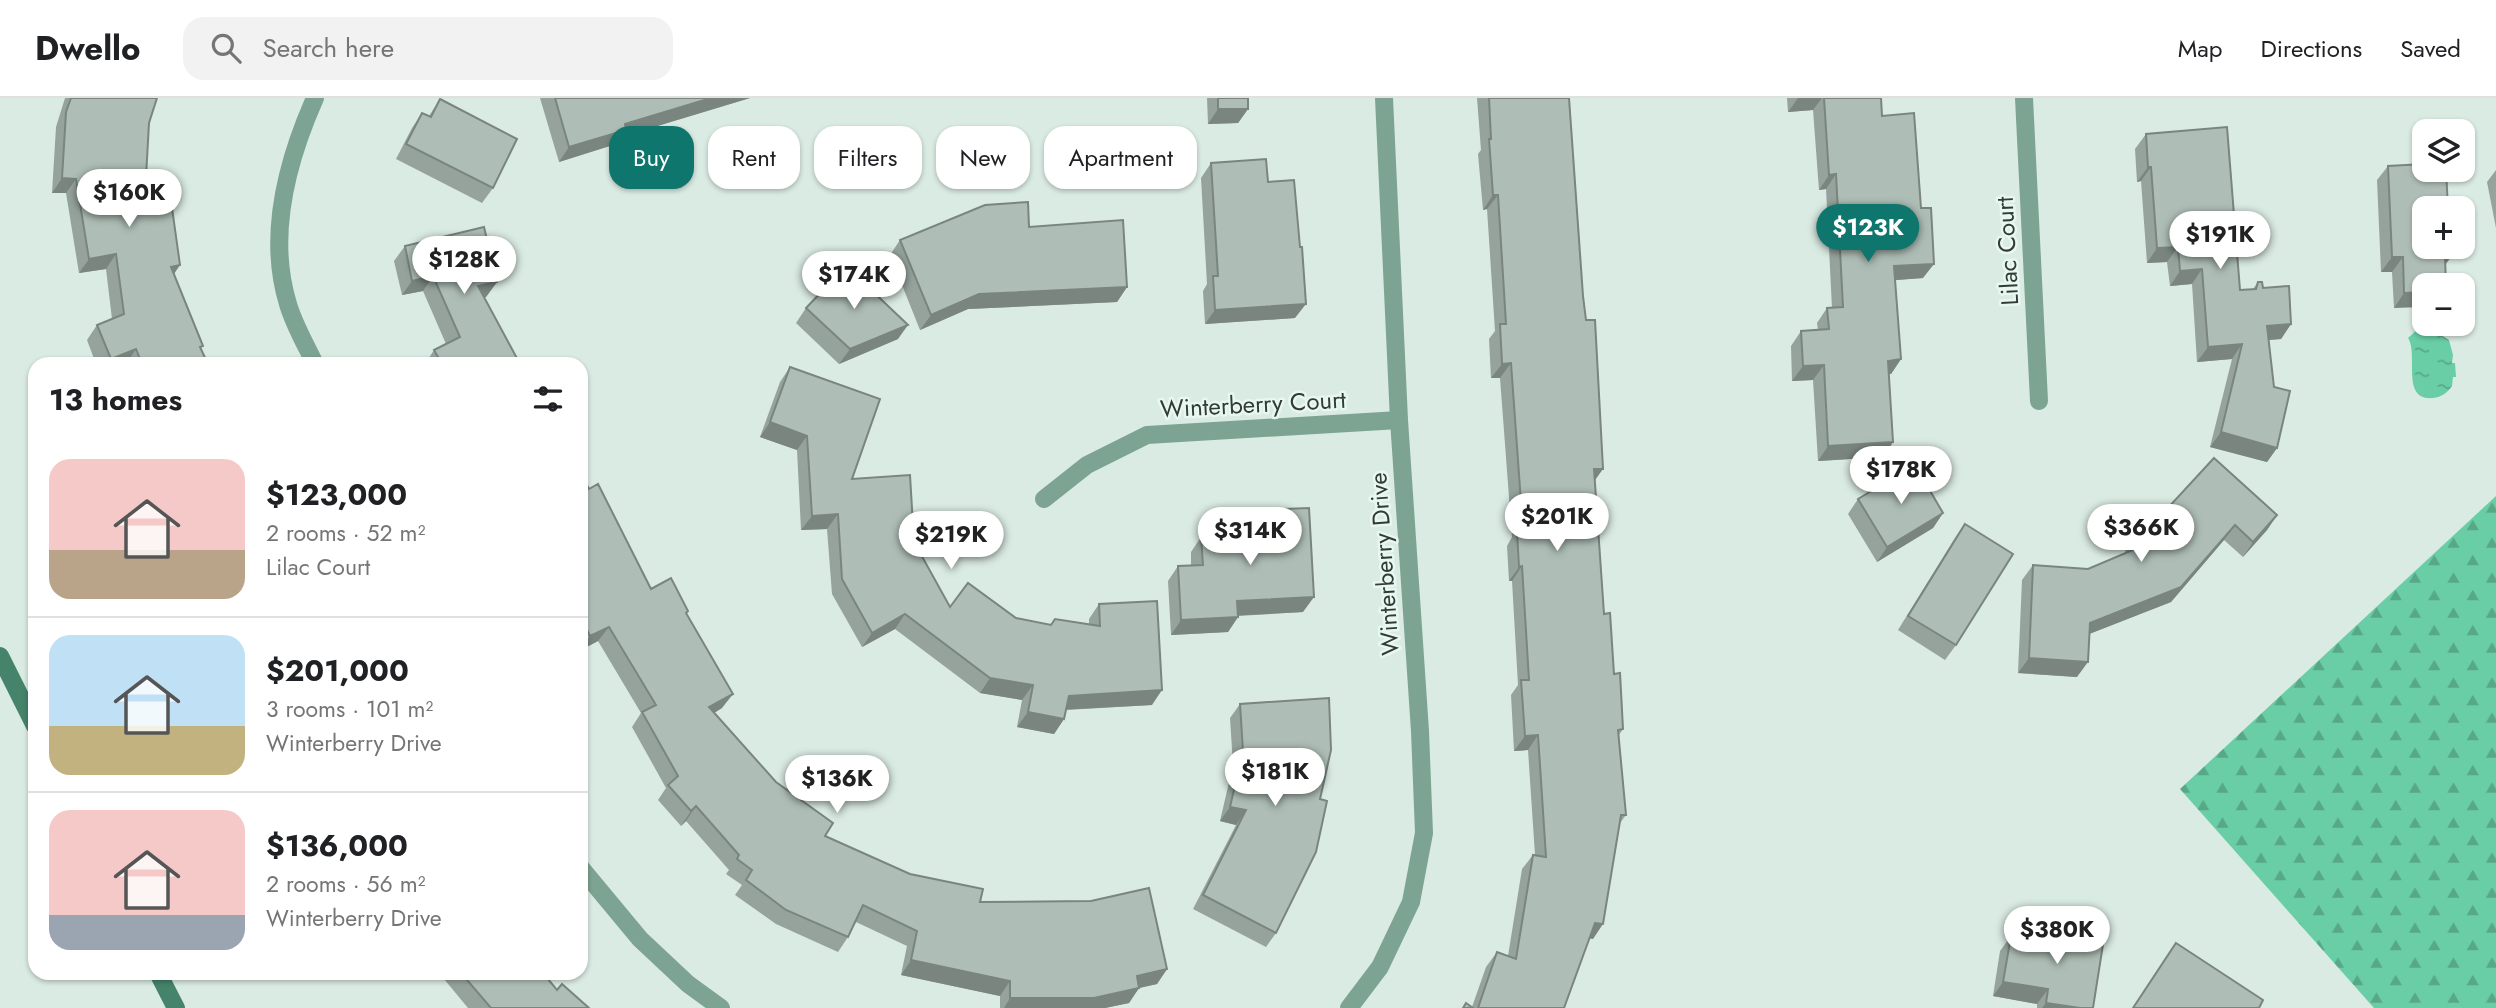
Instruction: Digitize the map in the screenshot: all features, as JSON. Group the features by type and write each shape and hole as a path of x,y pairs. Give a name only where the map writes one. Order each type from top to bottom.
{"street":[{"path":"312,357 288,305 279,253 283,198 299,136 315,98"},
{"name":"Winterberry Drive","path":"1349,1008 1380,967 1411,902 1424,833 1420,731 1399,420 1384,98"},
{"name":"Lilac Court","path":"2024,98 2039,401"},
{"name":"Winterberry Court","path":"1044,499 1087,466 1147,435 1399,420"},
{"path":"0,656 28,712"},
{"path":"588,876 640,939 688,984 721,1008"},
{"path":"162,980 176,1008"}],"green space":[{"path":"2496,496 2496,1008 2374,1008 2180,789"}],"water":[{"path":"2412,334 2442,336 2449,340 2456,377 2453,377 2452,386 2444,394 2433,398 2423,397 2417,392 2413,385 2412,355 2408,338"}],"building":[{"path":"71,98 157,98 149,123 144,213 172,208 180,265 171,267 203,346 200,347 205,357 139,357 136,349 110,357 97,325 124,314 116,254 89,259 76,179 62,178 66,112"},
{"path":"555,98 711,98 625,126 609,126 609,135 569,147"},
{"path":"1218,98 1248,98 1248,109 1218,109"},
{"path":"1489,98 1569,98 1583,296 1586,320 1595,320 1603,469 1594,469 1604,614 1610,613 1614,674 1620,673 1623,729 1618,730 1626,815 1621,815 1603,924 1595,923 1564,1008 1478,1008 1497,952 1516,959 1533,855 1546,857 1538,735 1525,736 1521,680 1529,680 1522,566 1519,567 1517,531 1523,530 1511,363 1502,364 1500,324 1506,324 1498,195 1493,195"},
{"path":"1824,98 1881,98 1882,116 1914,113 1921,208 1931,208 1934,264 1894,266 1901,359 1888,361 1893,442 1828,446 1824,365 1803,366 1801,331 1829,329 1827,308 1843,307 1836,174 1829,175"},
{"path":"440,99 517,139 493,188 406,144 422,113 431,117"},
{"path":"2227,127 2240,290 2256,289 2258,282 2262,282 2263,288 2289,286 2291,324 2267,326 2274,387 2290,391 2277,448 2221,432 2242,344 2208,347 2202,269 2180,271 2178,247 2157,248 2146,134"},
{"path":"1266,159 1268,182 1294,180 1306,304 1215,310 1213,276 1218,276 1211,163"},
{"path":"2412,165 2412,182 2447,182 2447,196 2412,196 2412,259 2445,259 2446,273 2412,273 2412,293 2404,293 2403,257 2392,257 2388,166"},
{"path":"1028,202 1029,227 1123,220 1127,287 979,294 931,315 900,240 985,205"},
{"path":"484,227 497,282 478,286 516,357 438,357 434,350 460,337 433,276 412,281 405,246"},
{"path":"846,266 908,325 850,349 806,308"},
{"path":"790,367 880,399 852,479 910,475 914,542 950,607 968,583 1016,618 1051,625 1055,619 1100,626 1099,604 1157,601 1162,690 1069,696 1064,719 1028,712 1033,685 990,678 905,614 872,633 842,579 838,514 812,516 807,436 770,422"},
{"path":"2214,458 2277,515 2253,542 2235,525 2181,587 2090,623 2088,662 2029,658 2033,565 2088,569 2140,547 2131,524 2167,509"},
{"path":"1915,465 1943,513 1887,547 1858,499"},
{"path":"598,484 651,589 671,578 688,611 686,613 733,694 709,707 776,782 833,823 825,836 910,874 983,889 980,902 1091,901 1149,888 1167,969 1137,976 1139,988 1094,998 1010,998 1010,981 911,960 917,931 863,905 848,937 786,910 746,880 752,870 737,859 739,855 696,806 691,811 668,785 678,776 642,712 656,705 609,627 590,636 588,487"},
{"path":"1309,508 1314,597 1237,601 1238,617 1181,620 1178,566 1203,565 1201,537 1256,534 1255,510"},
{"path":"1965,524 2013,554 1956,645 1908,616"},
{"path":"1329,698 1331,750 1320,799 1327,801 1316,852 1276,933 1203,895 1246,810 1230,807 1243,751 1240,704"},
{"path":"2035,927 2104,938 2093,1008 2046,1003 2048,989 2003,982 2011,936 2033,939"},
{"path":"2176,943 2263,1000 2259,1008 2133,1008"},
{"path":"467,980 549,980 557,990 562,984 589,1008 491,1008"}]}
